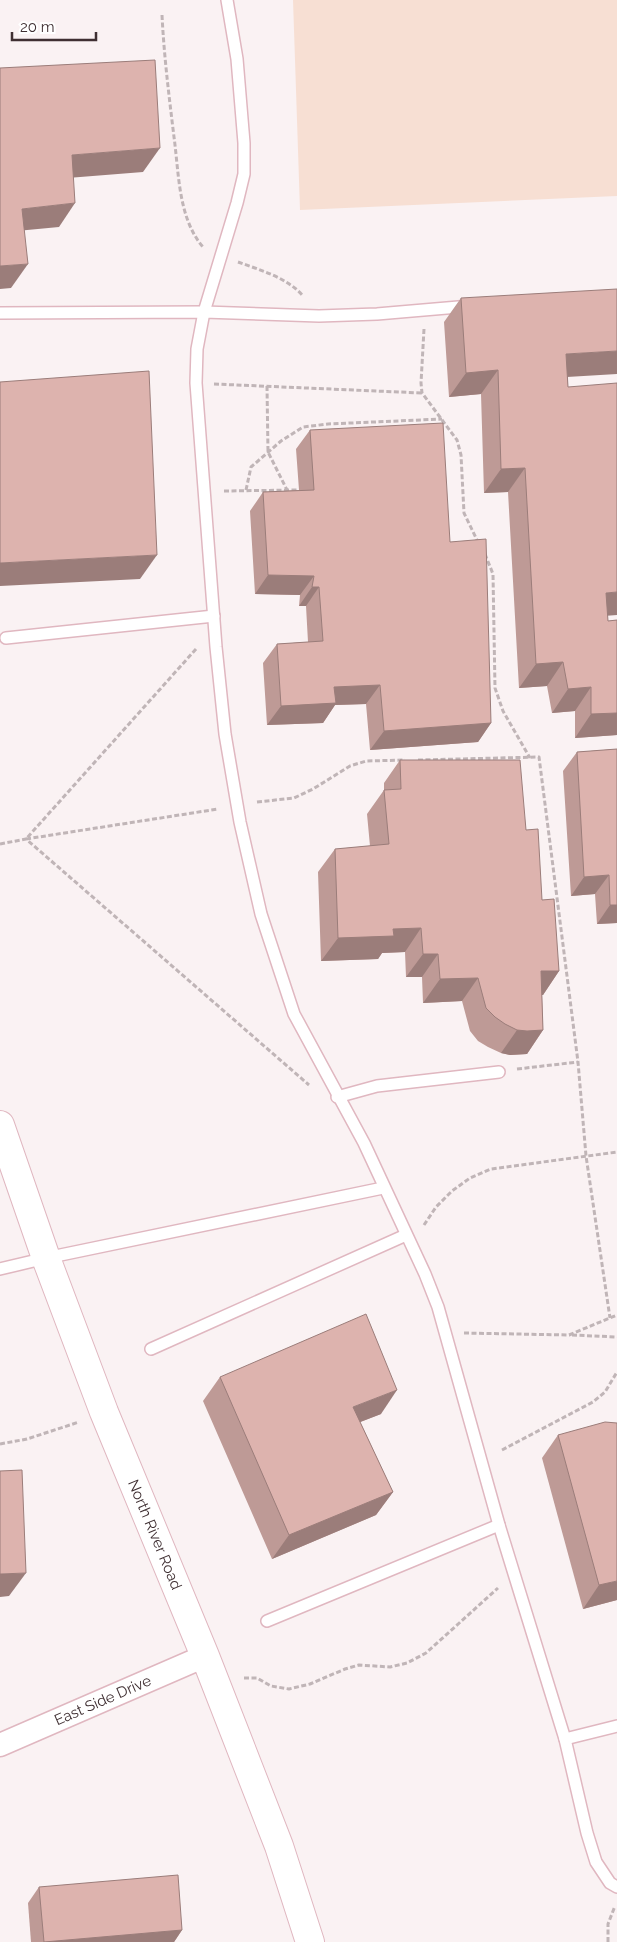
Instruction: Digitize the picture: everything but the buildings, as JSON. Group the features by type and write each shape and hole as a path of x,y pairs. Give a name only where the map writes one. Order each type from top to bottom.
{"street":[{"name":"North River Road","path":"0,1125 46,1258 104,1412 205,1656 279,1846 310,1942"},
{"name":"East Side Drive","path":"0,1745 205,1656"}],"lane":[{"path":"227,0 237,59 244,143 244,174 238,203 204,312 197,349 196,383 219,679 231,775 245,849 261,914 294,1014 364,1143 383,1188 425,1274 446,1333 499,1525 565,1739 587,1833 596,1862 610,1883 617,1887"},
{"path":"0,313 204,312 319,316 377,314 482,305"},
{"path":"6,638 214,616"},
{"path":"338,1097 377,1086 499,1072"},
{"path":"0,1269 383,1188"},
{"path":"151,1350 406,1236"},
{"path":"267,1620 499,1525"},
{"path":"565,1739 617,1726"}],"path":[{"path":"162,15 165,64"},
{"path":"425,310 422,393 457,440 461,455 464,513 479,544"},
{"path":"196,383 422,393"},
{"path":"267,386 268,452 287,490"},
{"path":"246,490 251,467 258,459 303,427 442,418"},
{"path":"203,491 297,490"},
{"path":"482,550 493,574 495,688 503,711 530,758"},
{"path":"26,839 199,646"},
{"path":"257,802 294,798 313,789 350,766 366,761 539,757 578,1062 586,1156 610,1318"},
{"path":"0,844 221,808"},
{"path":"26,839 309,1085"},
{"path":"499,1072 578,1062"},
{"path":"406,1236 423,1226 436,1207 452,1191 470,1178 491,1169 617,1152"},
{"path":"569,1335 617,1315"},
{"path":"446,1333 617,1337"},
{"path":"502,1450 594,1402 605,1392 617,1372"},
{"path":"0,1444 55,1431 104,1412"},
{"path":"244,1678 257,1678 272,1686 290,1690 310,1684 345,1668 359,1665 390,1667 407,1662 426,1653 502,1584"},
{"path":"608,1942 608,1924 617,1900"}],"shaded area":[{"path":"293,0 617,0 617,196 300,210"}]}
